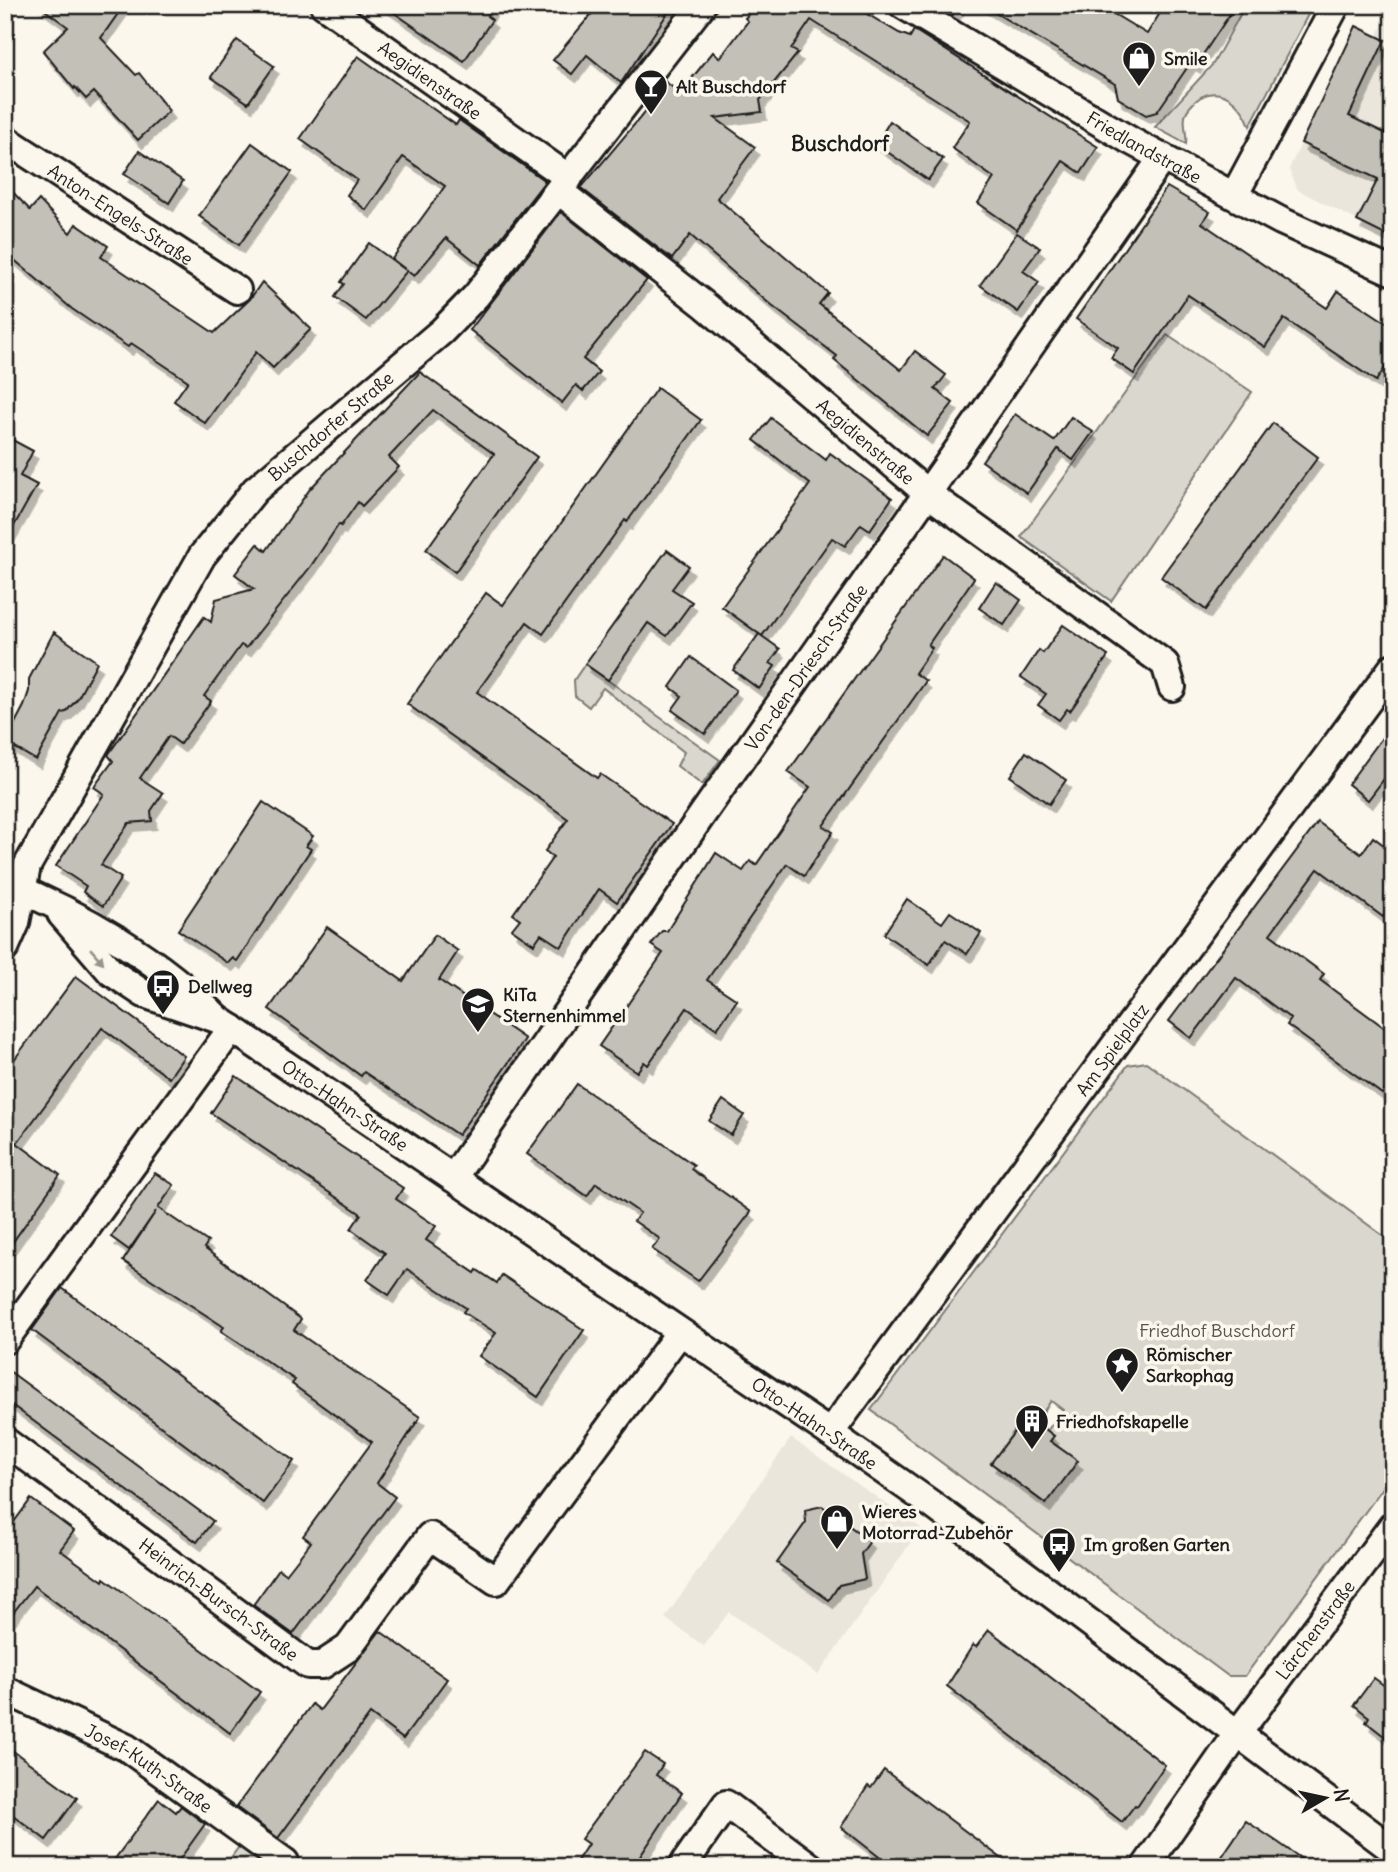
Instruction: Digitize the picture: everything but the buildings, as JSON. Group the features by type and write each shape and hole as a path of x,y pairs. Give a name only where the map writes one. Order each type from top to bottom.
{"street":[{"name":"Aegidienstraße","path":"324,5 564,184 927,493 1165,664 1172,687"},
{"name":"Buschdorfer Straße","path":"14,886 202,555 255,490 442,331 475,296 702,5"},
{"name":"Friedlandstraße","path":"903,5 1163,157 1282,221 1393,272"},
{"path":"1235,194 1336,5"},
{"name":"Anton-Engels-Straße","path":"5,139 237,290"},
{"name":"Von-den-Driesch-Straße","path":"453,1178 1163,157"},
{"name":"Am Spielplatz","path":"830,1433 1393,667"},
{"path":"5,948 16,923 14,886"},
{"name":"Otto-Hahn-Straße","path":"14,886 90,923 129,949 195,995 225,1024 830,1433 1393,1850"},
{"path":"5,1340 225,1024"},
{"name":"Heinrich-Bursch-Straße","path":"5,1441 309,1665 322,1665 348,1648 430,1536 496,1581 680,1332"},
{"name":"Lärchenstraße","path":"1238,1733 1393,1525"},
{"name":"Josef-Kuth-Straße","path":"5,1690 127,1748 285,1862"},
{"path":"1145,1867 1238,1733"},
{"path":"682,1867 726,1804 811,1867"}],"shaded area":[{"path":"1388,14 1393,17 1393,239 1298,190 1289,169 1356,26 1377,36"},
{"path":"791,1438 921,1528 818,1675 729,1612 704,1646 665,1618"}],"green space":[{"path":"1262,5 1313,5 1250,126 1246,116 1233,101 1216,93 1198,99 1186,112 1186,144 1155,127 1213,64 1245,6 1257,13"},
{"path":"1167,335 1252,392 1111,601 1021,537"},
{"path":"585,664 720,760 702,785 677,766 684,752 603,688 589,707 575,696 574,680"},
{"name":"Friedhof Buschdorf","path":"1146,1062 1393,1243 1393,1474 1245,1676 1228,1676 871,1410 1128,1065","holes":["1051,1401 1063,1410 1047,1431 1054,1436 1050,1441 1077,1461 1046,1504 991,1463 1026,1415 1036,1422"]},
{"path":"241,1844 272,1867 224,1867"}],"place":[{"name":"Smile","path":"1139,88"},
{"name":"Alt Buschdorf","path":"651,116"},
{"name":"Dellweg","path":"163,1016"},
{"name":"KiTa Sternenhimmel","path":"478,1034"},
{"name":"Römischer Sarkophag","path":"1122,1394"},
{"name":"Friedhofskapelle","path":"1032,1451"},
{"name":"Wieres Motorrad-Zubehör","path":"837,1551"},
{"name":"Im großen Garten","path":"1059,1574"}],"district":[{"name":"Buschdorf","path":"840,143"}]}
